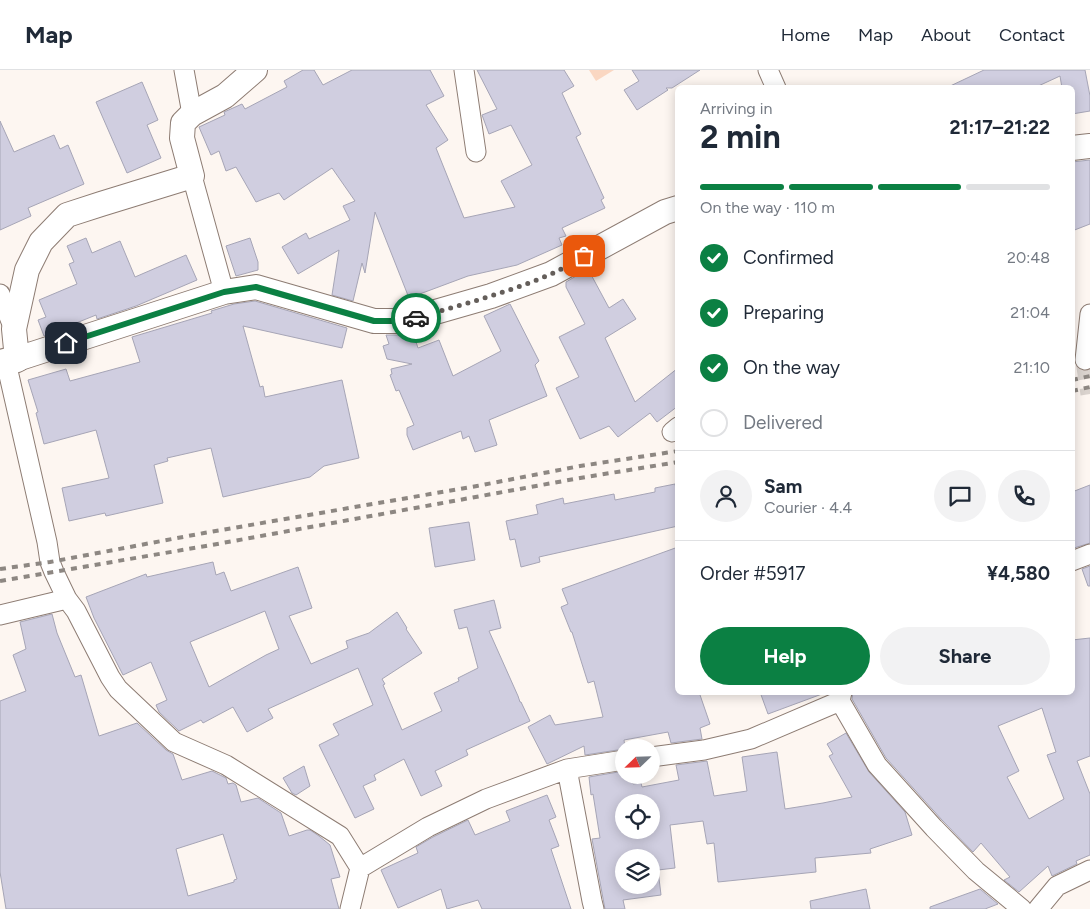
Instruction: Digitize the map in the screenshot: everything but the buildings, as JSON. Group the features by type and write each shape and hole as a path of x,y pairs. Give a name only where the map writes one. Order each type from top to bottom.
{"street":[{"path":"184,70 192,114"},
{"path":"224,292 182,138 182,123 192,114 225,96 255,70"},
{"path":"464,70 476,152"},
{"path":"768,70 775,85"},
{"path":"1075,148 1090,146"},
{"path":"192,176 67,215 41,242 27,270 8,362 50,562 67,599 76,611 110,678 118,689 174,742 226,765 340,836 360,868"},
{"path":"8,362 224,292 256,287 374,321 404,321 491,296 551,274 665,212 675,209"},
{"path":"0,294 14,329"},
{"path":"1085,360 1090,314"},
{"path":"1075,560 1090,554"},
{"path":"0,615 67,599"},
{"path":"660,756 704,750 751,739 841,697 877,766 976,872 1022,909"},
{"path":"350,909 360,868 428,827 486,799 566,769 615,761"},
{"path":"566,769 594,909"},
{"path":"1038,909 1057,886 1090,870"}],"shaded area":[{"path":"589,70 614,70 596,81"}],"tunnel":[{"path":"1085,360 1090,394"}],"railway":[{"path":"1075,379 1090,376"},
{"path":"1075,390 1090,387"},
{"path":"0,569 50,562 580,466 675,451"},
{"path":"0,581 675,462"}],"way so far":[{"path":"416,318 509,290 551,274 584,256"}],"route":[{"path":"66,343 224,292 256,287 374,321 404,321 416,318"}]}
